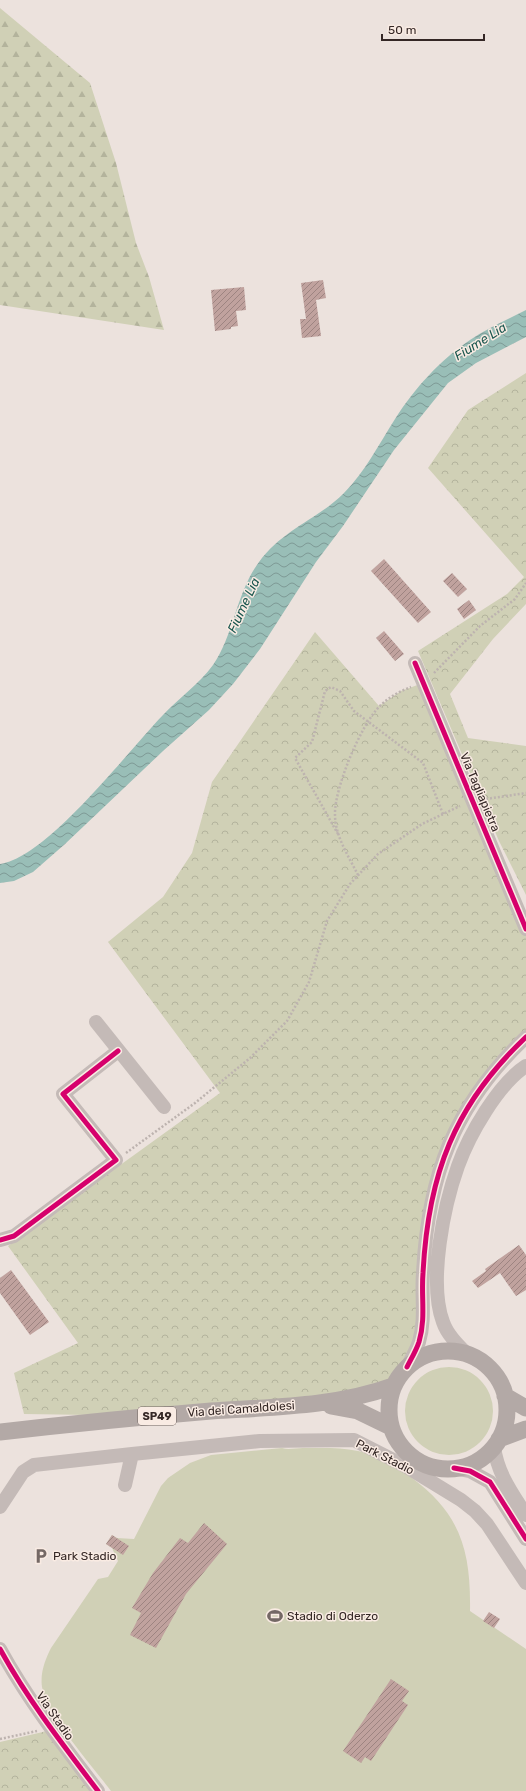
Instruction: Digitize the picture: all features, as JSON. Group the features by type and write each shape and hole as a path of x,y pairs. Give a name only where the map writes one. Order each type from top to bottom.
{"main road":[{"path":"497,1442 506,1418 505,1396 500,1382 491,1369 480,1360 466,1353 450,1350 434,1352 420,1357 407,1367 393,1386 389,1400 388,1413 391,1427 399,1444 411,1457 427,1465 445,1469 463,1467 480,1460 497,1442 526,1429"},
{"name":"Via dei Camaldolesi","path":"0,1432 157,1416 314,1404 356,1398 393,1386"},
{"path":"505,1396 526,1408"},
{"name":"Via dei Camaldolesi","path":"314,1404 358,1411 391,1427"}],"street":[{"name":"Via Tagliapietra","path":"415,663 526,929"},
{"path":"96,1022 164,1107"},
{"path":"407,1367 418,1343 423,1321 423,1273 431,1200 443,1158 467,1107 486,1079 504,1058 526,1037"},
{"path":"0,1240 14,1236 116,1160 63,1094 118,1051"},
{"path":"466,1353 452,1338 443,1322 438,1304 437,1268 446,1207 458,1165 483,1115 501,1089 518,1071 526,1066"},
{"name":"Park Stadio","path":"0,1507 23,1472 34,1465 260,1442 354,1440 407,1467 461,1500 475,1511 487,1524 526,1583"},
{"path":"497,1442 496,1461 503,1478 526,1515"},
{"path":"125,1485 132,1454"},
{"path":"454,1468 470,1470 490,1482 526,1539"},
{"name":"Via Stadio","path":"0,1649 16,1677 51,1728 98,1791"}],"path":[{"path":"340,837 335,815 339,789 350,754 379,706 401,690 423,683 480,626 515,600 526,583"},
{"path":"358,875 340,837 295,758 312,742 325,691 331,688 340,691 354,711 423,763 443,814"},
{"path":"116,1160 195,1103 250,1058 287,1021 310,982 327,921 350,884 378,854 422,824 472,801 526,793"},
{"path":"0,1739 51,1728"}],"green space":[{"path":"0,8 90,83 116,163 136,243 149,277 164,330 0,305"},
{"path":"526,373 526,604 493,639 450,694 468,738 526,746 526,895 499,841 418,651 507,594 524,577 428,468 468,410"},
{"path":"315,632 379,706 401,691 423,683 526,929 526,1037 504,1058 443,1158 423,1306 407,1367 393,1386 157,1416 24,1414 14,1373 78,1343 8,1246 220,1093 108,942 163,897 192,853 212,782"},
{"path":"449,1367 466,1371 480,1380 489,1394 493,1411 489,1428 480,1442 466,1451 449,1455 432,1451 418,1442 409,1428 405,1411 409,1394 418,1380 432,1371"},
{"name":"Stadio di Oderzo","path":"282,1448 344,1449 372,1455 393,1465 429,1492 452,1520 460,1536 465,1552 470,1590 470,1611 526,1649 526,1791 111,1791 71,1740 45,1698 42,1687 42,1672 51,1648 98,1579 108,1577 118,1561 112,1548 106,1544 112,1535 117,1538 134,1539 161,1486 168,1478 190,1463 211,1455"},
{"path":"47,1731 90,1791 0,1791 0,1742"}],"water":[{"name":"Fiume Lia","path":"526,310 526,337 476,363 448,383 394,450 343,526 316,562 260,649 233,684 209,710 33,872 14,881 0,883 0,864 19,857 41,843 63,824 86,801 163,715 195,685 213,665 226,641 245,587 259,562 279,541 323,511 352,485 402,408 429,375 449,356 470,340"}],"building":[{"path":"323,280 326,298 316,300 321,336 302,338 300,319 306,319 301,283"},
{"path":"244,287 246,310 236,311 238,326 231,327 231,329 215,331 211,290"},
{"path":"384,559 431,612 418,623 371,571"},
{"path":"452,573 467,589 458,597 443,581"},
{"path":"469,600 476,610 464,619 457,609"},
{"path":"384,631 404,654 395,661 376,638"},
{"path":"519,1245 526,1255 526,1290 516,1296 500,1273 478,1288 472,1281 486,1271 485,1269"},
{"path":"11,1270 49,1322 30,1335 0,1293 0,1278"},
{"path":"204,1523 227,1544 186,1594 156,1648 130,1635 141,1613 132,1608 153,1573 180,1538 188,1543"},
{"path":"112,1535 129,1546 123,1555 106,1544"},
{"path":"489,1612 500,1619 494,1628 483,1621"},
{"path":"391,1679 409,1691 402,1701 408,1705 371,1761 365,1757 361,1763 343,1751"}],"cycle path":[{"path":"415,663 526,929"},
{"path":"407,1367 418,1345 421,1333 426,1238 431,1204 439,1173 449,1144 463,1116 480,1089 501,1063 526,1037"},
{"path":"0,1240 14,1236 116,1160 63,1094 118,1051"},
{"path":"454,1468 470,1471 490,1482 526,1539"},
{"path":"0,1649 34,1704 98,1791"}],"place":[{"name":"Park Stadio","path":"41,1556"},
{"name":"Stadio di Oderzo","path":"275,1616"}]}
